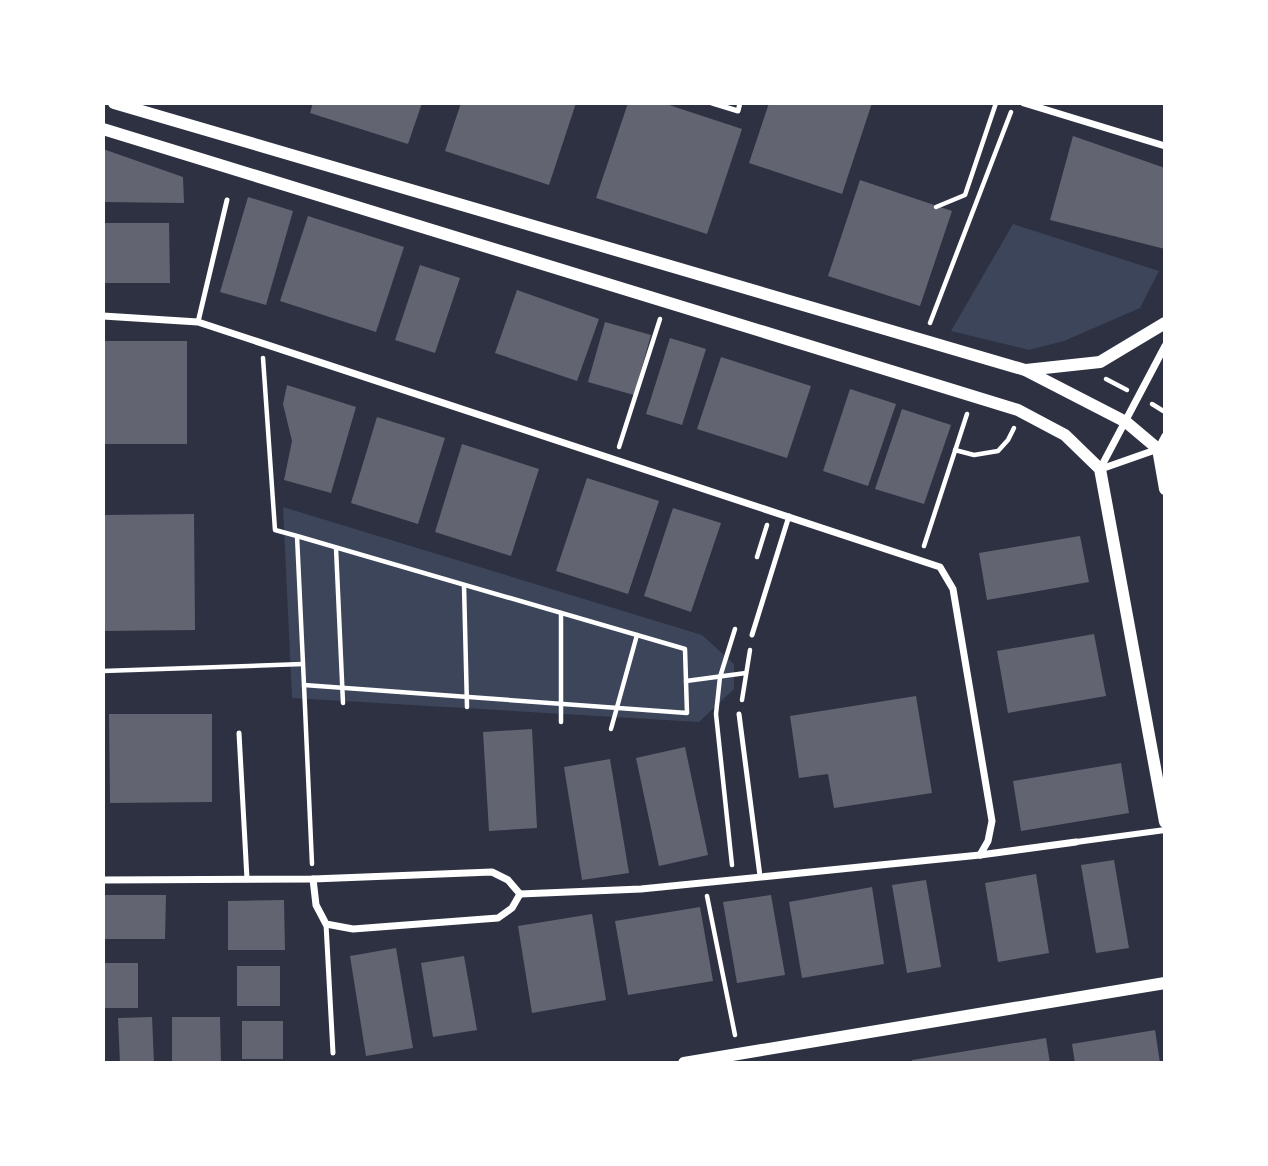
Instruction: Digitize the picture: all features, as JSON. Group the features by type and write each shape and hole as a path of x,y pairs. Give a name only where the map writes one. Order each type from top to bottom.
{"street":[{"path":"114,103 1025,370 1126,422 1158,449"},
{"path":"1024,103 1165,146"},
{"path":"103,129 972,396 1023,413 1065,435 1100,469 1165,822"},
{"path":"103,316 198,322 940,567 953,589 992,821 988,841 980,855"},
{"path":"1025,370 1100,362 1165,323"},
{"path":"1100,469 1165,346"},
{"path":"1165,436 1158,449 1165,489"},
{"path":"1100,469 1158,449"},
{"path":"520,894 641,889 980,855 1165,830"},
{"path":"103,880 313,879 492,872 508,880 520,894"},
{"path":"313,879 316,905 326,924 353,929 498,918 512,908 520,894"},
{"path":"684,1063 1165,983"}],"lane":[{"path":"712,103 738,111 740,103"},
{"path":"198,322 227,200"},
{"path":"752,635 789,516"},
{"path":"739,714 760,876"},
{"path":"239,733 247,879"},
{"path":"326,924 332,1054"}],"path":[{"path":"936,206 965,195 996,103"},
{"path":"923,340 1014,103"},
{"path":"615,460 665,301"},
{"path":"262,343 275,530 685,649 687,713 304,685"},
{"path":"919,560 972,396"},
{"path":"955,450 974,455 998,452 1023,413"},
{"path":"755,563 771,511"},
{"path":"297,536 313,879"},
{"path":"336,548 344,703"},
{"path":"464,585 467,707"},
{"path":"561,613 561,722"},
{"path":"734,879 716,715 720,677 735,629"},
{"path":"611,729 637,635"},
{"path":"739,714 752,635"},
{"path":"103,671 303,664"},
{"path":"686,681 746,673"},
{"path":"705,882 738,1054"}],"shaded area":[{"path":"1013,224 1159,271 1140,308 1064,341 1029,350 951,331"},
{"path":"283,507 702,635 734,664 734,689 699,722 292,698"}],"building":[{"path":"313,103 422,103 408,144 310,113"},
{"path":"461,103 576,103 549,185 445,151"},
{"path":"628,103 663,103 742,129 707,234 596,198"},
{"path":"769,103 872,103 842,194 749,163"},
{"path":"1073,136 1165,168 1165,249 1050,220"},
{"path":"103,149 183,177 184,203 103,202"},
{"path":"860,180 952,211 920,306 828,276"},
{"path":"248,197 293,211 266,305 220,292"},
{"path":"308,216 404,247 376,332 280,301"},
{"path":"103,223 169,223 170,283 103,283"},
{"path":"420,265 460,278 435,353 395,340"},
{"path":"517,290 599,319 577,381 495,353"},
{"path":"605,322 651,335 634,395 588,382"},
{"path":"670,338 706,349 682,425 646,414"},
{"path":"103,341 187,341 187,444 103,444"},
{"path":"721,357 811,386 787,458 697,429"},
{"path":"287,385 356,407 331,493 284,480 292,441 283,404"},
{"path":"850,389 896,404 868,486 823,471"},
{"path":"902,409 951,425 924,504 875,489"},
{"path":"377,417 445,438 418,524 351,503"},
{"path":"462,444 539,469 511,556 435,532"},
{"path":"587,478 659,501 628,594 556,571"},
{"path":"673,508 721,523 691,612 644,596"},
{"path":"194,514 195,630 103,631 103,515"},
{"path":"1080,536 1089,582 987,600 979,553"},
{"path":"1094,634 1106,696 1008,713 997,651"},
{"path":"916,696 932,793 834,808 828,774 799,778 790,716"},
{"path":"109,714 212,714 212,802 110,803"},
{"path":"532,729 537,828 489,831 483,732"},
{"path":"685,747 708,855 659,866 636,758"},
{"path":"610,759 629,873 582,880 564,767"},
{"path":"1121,763 1129,813 1021,831 1013,781"},
{"path":"1114,860 1129,948 1096,953 1081,865"},
{"path":"1036,874 1049,953 998,962 985,883"},
{"path":"926,880 941,967 907,973 892,885"},
{"path":"872,887 884,964 802,978 789,902"},
{"path":"103,895 166,895 165,939 103,939"},
{"path":"771,895 785,975 737,983 723,902"},
{"path":"284,900 285,950 228,950 228,901"},
{"path":"700,907 713,981 628,995 615,921"},
{"path":"592,914 606,1000 532,1013 518,926"},
{"path":"396,948 413,1048 366,1056 350,956"},
{"path":"464,956 477,1030 433,1037 421,963"},
{"path":"103,963 138,963 138,1008 103,1008"},
{"path":"237,966 280,966 280,1006 237,1006"},
{"path":"152,1017 154,1063 120,1063 118,1018"},
{"path":"172,1017 220,1017 221,1063 172,1063"},
{"path":"242,1021 283,1021 283,1059 242,1059"},
{"path":"1155,1030 1160,1063 1075,1063 1072,1044"},
{"path":"1046,1038 1050,1063 913,1063 912,1060"}]}
